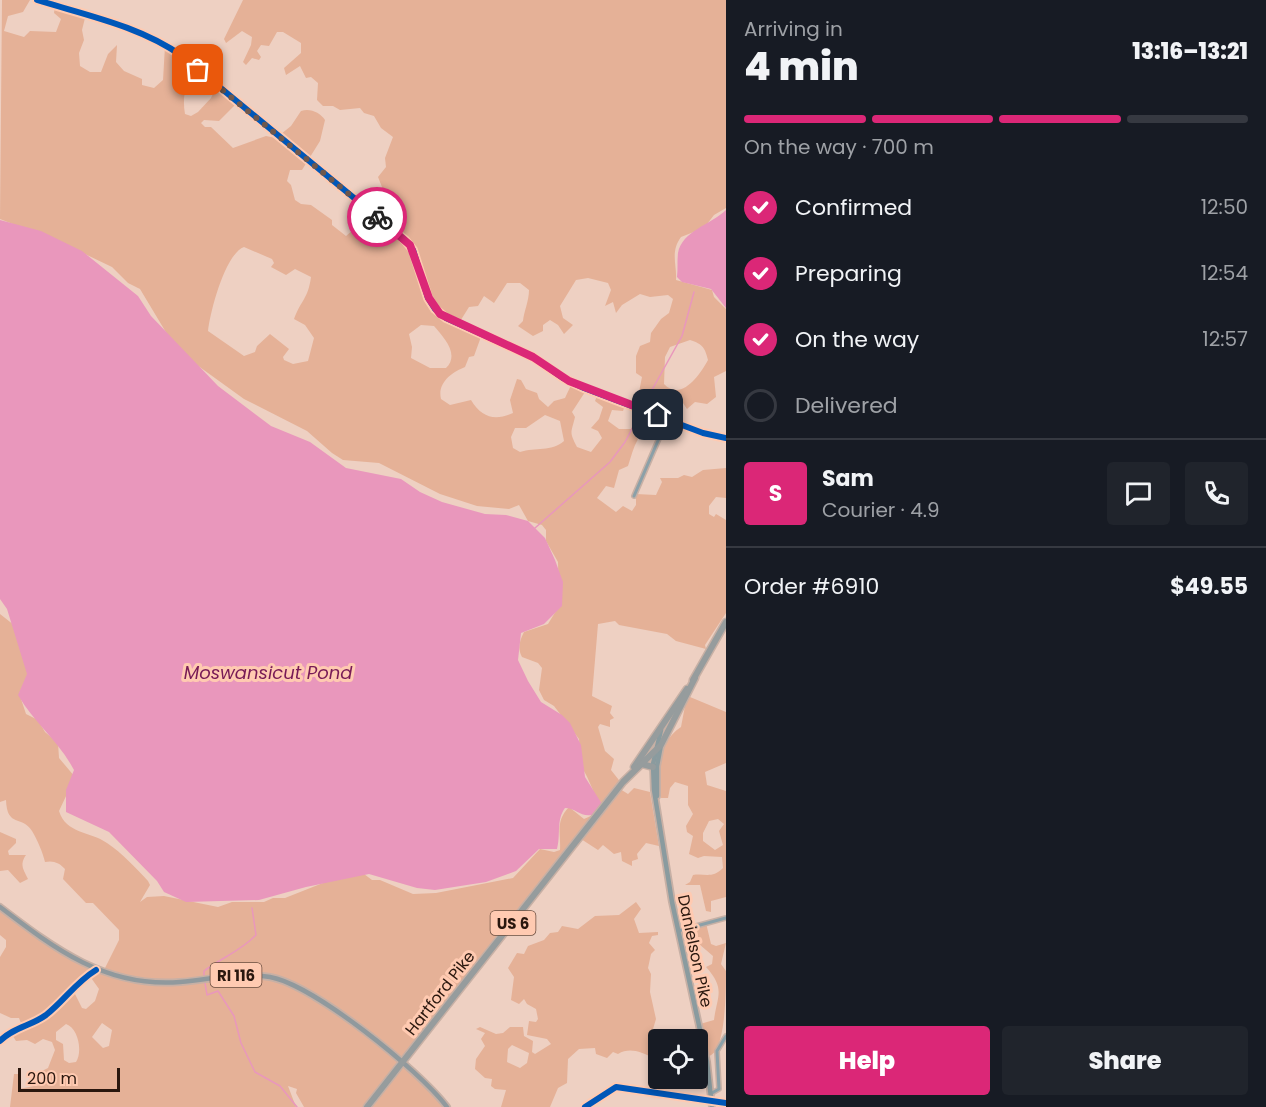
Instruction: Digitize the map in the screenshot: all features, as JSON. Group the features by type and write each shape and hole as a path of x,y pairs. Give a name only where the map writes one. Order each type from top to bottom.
{"highway":[{"name":"Hartford Pike","path":"623,782 661,745 726,622"},
{"name":"Hartford Pike","path":"367,1107 623,782 695,678"},
{"path":"641,764 653,767"}],"main road":[{"name":"RI 116","path":"0,908 69,958 96,970 168,982 249,974 290,982 309,993 402,1062 431,1088 447,1107"}],"street":[{"path":"37,0 106,21 164,44 182,56 405,240 413,250 429,298 440,314 533,357 569,381 703,433 726,438"},
{"path":"634,496 668,419"},
{"name":"Danielson Pike","path":"661,730 653,767 657,800 678,931 712,1093 712,1104"},
{"name":"Danielson Pike","path":"657,800 657,766 661,745"},
{"path":"678,931 726,918"},
{"path":"0,1041 11,1031 45,1015 80,980 96,970"},
{"path":"712,1093 719,1089 717,1051 726,1036"},
{"path":"585,1107 616,1087 712,1104 726,1103"}],"shaded area":[{"path":"2,0 30,0 23,12 8,16 4,31 24,37 30,31 56,32 61,19 54,13 55,5 86,14 82,30 84,40 79,53 80,66 90,72 101,72 108,54 117,45 116,62 124,71 142,79 142,85 154,88 163,80 165,46 199,70 190,79 186,89 185,114 191,116 198,112 211,98 217,85 238,102 219,121 204,120 201,123 205,127 211,127 233,148 266,136 276,138 291,126 301,111 308,110 318,113 325,120 320,141 302,170 290,170 287,181 291,185 295,200 301,204 311,205 332,220 332,225 346,236 353,230 351,216 361,204 388,225 394,217 394,202 391,196 384,192 378,177 386,167 385,158 393,137 381,128 374,116 364,113 360,108 340,110 333,106 323,106 317,100 318,83 311,77 306,78 300,66 286,75 284,68 301,53 301,43 283,32 277,32 269,46 261,45 257,51 261,57 259,60 252,58 246,65 243,62 252,37 242,31 226,43 224,39 243,0 726,0 726,208 714,215 704,228 681,237 675,258 676,280 712,290 714,297 726,309 726,371 714,377 716,397 707,404 695,402 687,409 681,400 676,398 668,408 667,418 646,410 633,434 638,439 628,466 619,470 614,488 606,486 597,498 616,512 623,506 632,511 636,505 636,494 656,495 662,482 660,478 678,478 684,475 692,477 703,470 726,468 726,498 716,497 709,506 709,514 714,517 716,514 726,520 726,613 705,645 706,649 676,641 667,634 619,625 615,621 598,624 592,696 612,706 610,713 614,718 610,720 610,727 600,724 598,727 605,751 614,759 611,770 622,784 620,789 628,794 634,788 650,792 659,846 646,843 637,854 638,859 632,861 632,866 622,861 621,852 614,854 603,845 598,850 581,839 403,1063 447,1107 304,1107 296,1093 297,1089 288,1086 296,1107 10,1107 14,1074 20,1074 19,1089 44,1084 44,1076 40,1072 48,1068 55,1050 52,1042 43,1039 35,1044 27,1040 16,1041 11,1033 22,1026 19,1018 11,1018 0,1013 0,957 6,947 6,940 0,935 0,907 63,954 103,972 119,940 119,930 93,903 86,903 63,879 65,869 63,867 54,862 45,862 32,831 24,823 12,818 7,809 6,800 0,802 0,614 24,633 29,653 27,683 19,693 26,714 38,720 45,732 58,743 59,758 75,777 59,811 62,818 73,828 107,843 148,881 150,885 140,902 147,897 164,896 218,907 232,902 264,902 273,898 285,898 328,881 364,874 372,880 380,880 413,894 436,893 513,878 540,849 554,852 560,850 560,822 569,807 584,819 595,814 600,804 580,766 579,739 554,706 544,700 539,690 542,668 538,663 522,657 519,647 524,632 548,624 559,606 558,562 546,541 546,530 542,525 528,521 519,505 509,509 477,506 440,494 379,463 343,460 307,431 244,399 190,360 167,334 140,289 128,283 112,267 64,244 0,219","holes":["244,247 272,259 274,263 271,267 286,275 295,269 311,277 306,295 294,319 305,325 314,338 308,361 293,364 284,360 283,357 289,349 270,334 257,346 255,352 244,356 208,331 215,298 231,260","588,278 608,283 611,290 605,306 613,302 616,313 622,305 640,294 650,297 668,295 673,299 669,313 661,319 651,333 650,342 640,346 636,356 636,373 642,377 639,392 634,394 631,404 639,408 632,418 634,423 631,429 619,429 608,421 612,410 623,411 626,403 598,393 595,401 603,407 599,419 591,428 598,431 602,438 591,452 577,447 572,435 575,417 572,412 587,389 572,383 565,398 554,401 548,407 539,399 537,393 526,389 521,380 517,379 510,400 513,413 500,417 484,414 471,400 450,405 441,399 443,383 455,372 465,367 469,357 474,356 482,334 459,323 469,307 478,306 484,296 494,303 507,283 520,283 529,290 523,321 518,326 533,336 543,331 543,325 550,320 558,325 564,334 573,325 563,318 560,306 576,280","421,325 434,326 449,346 450,363 446,368 430,368 411,358 412,347 409,334","690,340 703,347 708,360 695,379 677,390 670,389 664,384 665,357 670,347","545,415 560,421 564,441 549,448 520,452 513,448 511,437 515,428 526,428","89,975 99,989 95,1001 86,1009 82,1008 72,988","102,1023 112,1030 109,1046 103,1048 92,1037","66,1024 74,1030 79,1046 76,1062 69,1063 64,1060 63,1044 56,1040 56,1032"]},
{"path":"690,697 726,712 726,763 705,772 707,785 726,791 726,897 711,901 711,912 706,911 700,885 685,885 690,882 693,875 712,875 723,868 722,857 698,858 689,854 693,836 687,832 686,826 693,814 688,805 688,786 675,782 670,788 668,798 661,798 659,778 663,750 667,741 681,727 685,706","holes":["718,819 724,824 719,831 723,845 715,850 703,841 703,833 709,821"]},
{"path":"0,832 16,839 16,843 8,851 9,855 26,855 23,865 28,879 20,883 8,870 0,871"},
{"path":"636,902 641,909 634,919 639,933 658,932 658,935 652,936 649,943 655,950 651,954 648,968 651,974 650,992 656,1019 653,1029 648,1029 648,1056 640,1052 627,1051 618,1054 613,1052 607,1058 596,1054 595,1048 579,1049 568,1059 567,1083 558,1088 550,1107 501,1107 506,1090 495,1089 491,1086 492,1079 485,1078 475,1069 476,1059 485,1046 481,1039 485,1033 476,1029 480,1027 496,1034 503,1033 510,1027 523,1027 524,1036 533,1041 532,1052 535,1054 551,1044 547,1039 527,1035 529,1021 536,1022 538,1019 536,1009 527,1004 524,999 519,1004 511,1000 514,977 508,968 517,953 524,954 528,946 544,940 550,933 558,932 562,926 578,929 595,916 619,915","holes":["512,1045 529,1053 527,1063 520,1068 507,1062 508,1049"]},
{"path":"706,923 711,944 716,946 726,943 721,964 726,971 724,1021 718,1046 708,1056 708,1029 701,1029 700,1024 714,1020 719,993 716,981 706,967 712,964 713,956 699,944 695,926"}],"water":[{"path":"726,210 726,308 711,289 682,282 677,277 678,253 685,239"},
{"name":"Moswansicut Pond","path":"0,220 41,231 82,251 138,296 151,316 218,386 271,426 310,442 346,468 401,479 420,492 442,502 485,514 506,515 528,521 545,538 563,582 562,606 544,624 521,633 518,660 541,702 570,723 581,745 585,777 602,804 592,815 584,815 565,808 560,823 557,849 539,849 516,871 486,882 435,890 417,888 369,874 306,887 259,900 186,902 164,892 157,881 109,832 66,812 66,790 74,770 18,695 27,674 7,609 0,599"}],"waterway":[{"path":"643,406 682,336 694,292"},
{"path":"535,528 610,462 625,442 641,412"},
{"path":"204,975 204,971 244,946 256,935 252,908"},
{"path":"205,983 207,995 218,991 234,1016 241,1043 255,1072 280,1086 297,1107"}],"cycle path":[{"path":"37,0 130,29 182,56 405,240 413,250 428,298 435,309 446,318 533,357 563,378 584,388 703,433 726,438"},
{"path":"0,1041 46,1015 82,980 96,970"},
{"path":"585,1107 616,1087 726,1103"}],"way so far":[{"path":"198,70 377,217"}],"route":[{"path":"377,217 410,245 429,298 440,314 533,357 556,374 584,388 658,415"}]}
